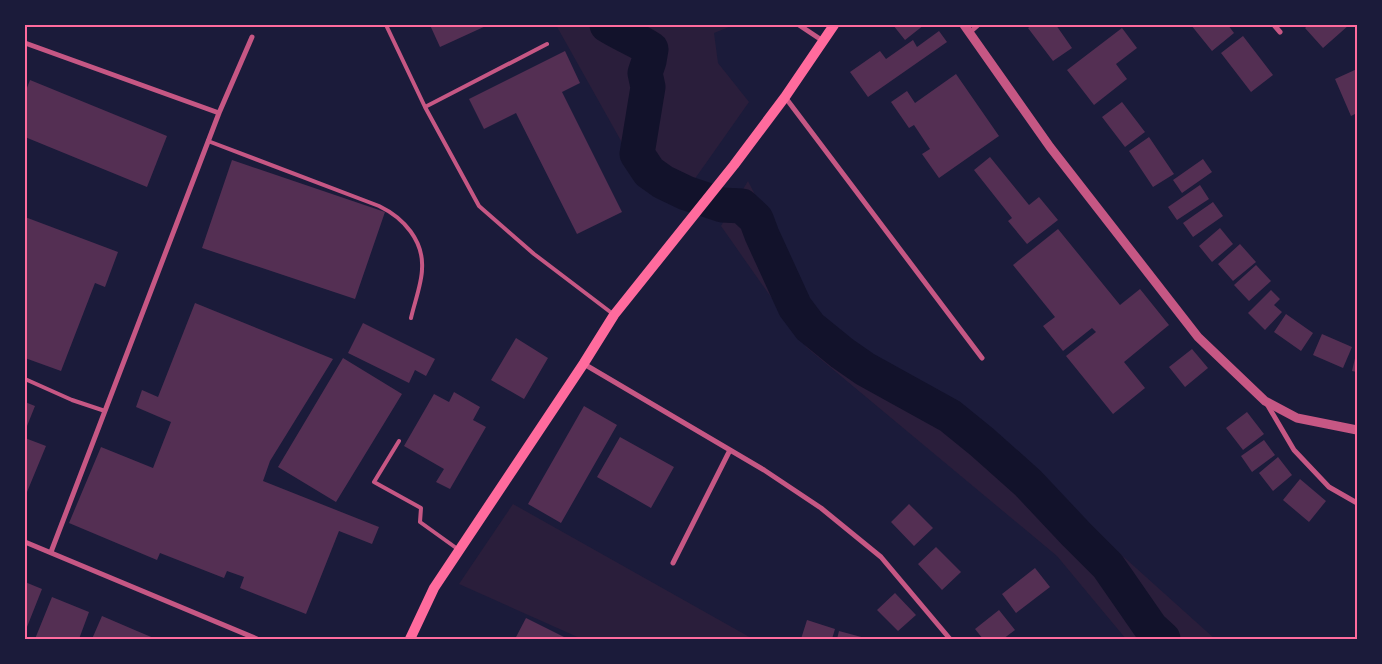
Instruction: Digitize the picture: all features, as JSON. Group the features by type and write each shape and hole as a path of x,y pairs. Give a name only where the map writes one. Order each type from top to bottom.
{"main road":[{"path":"410,639 434,588 584,364 614,315 734,165 834,25"}],"street":[{"path":"799,25 823,41"},
{"path":"978,25 967,29 1050,147 1198,337 1265,401 1296,418 1357,430"},
{"path":"1274,25 1280,32"},
{"path":"51,552 208,141 252,37"},
{"path":"25,43 219,113"},
{"path":"784,97 982,358"},
{"path":"584,364 764,470 822,508 881,557 950,639"},
{"path":"1265,401 1294,450 1329,487 1357,503"},
{"path":"673,563 730,450"},
{"path":"25,542 256,639"}],"lane":[{"path":"386,25 425,107 479,206 534,254 614,315"},
{"path":"425,107 547,44"},
{"path":"208,141 379,206 405,224 416,240 422,255 422,271 411,318"},
{"path":"25,379 72,400 105,411"},
{"path":"399,442 374,482 421,508 420,522 459,550"}],"shaded area":[{"path":"556,25 734,25 714,33 718,63 749,102 675,207 643,180"},
{"path":"748,181 821,325 930,390 988,435 1215,639 1126,639 1057,556 806,347 721,226"},
{"path":"513,504 753,639 582,639 459,584"}],"building":[{"path":"430,25 488,25 440,47"},
{"path":"893,25 924,25 905,40"},
{"path":"1032,25 1056,25 1072,48 1053,61 1028,28"},
{"path":"1191,25 1228,25 1234,33 1212,51"},
{"path":"1308,25 1349,25 1323,48 1305,28"},
{"path":"1122,28 1137,48 1116,64 1127,79 1094,105 1067,70"},
{"path":"939,31 947,42 868,97 850,72 880,51 886,59 913,40 917,47"},
{"path":"1243,36 1273,75 1251,92 1221,53"},
{"path":"565,51 580,83 562,92 622,212 577,234 516,113 484,129 469,99"},
{"path":"1357,69 1357,113 1351,116 1335,79"},
{"path":"956,74 999,136 939,178 922,154 930,149 914,125 909,128 891,102 907,91 915,103"},
{"path":"30,80 167,136 147,187 25,137 25,93"},
{"path":"1122,102 1145,132 1125,147 1102,117"},
{"path":"1149,137 1174,174 1153,187 1129,151"},
{"path":"990,157 1029,205 1039,197 1058,220 1027,244 1008,221 1012,218 974,170"},
{"path":"1203,159 1212,172 1182,193 1173,180"},
{"path":"232,160 385,212 355,299 202,248"},
{"path":"1200,185 1209,199 1177,220 1168,207"},
{"path":"1213,202 1223,216 1193,237 1183,223"},
{"path":"25,217 118,252 105,287 95,283 61,371 25,358"},
{"path":"1220,228 1233,244 1212,262 1199,246"},
{"path":"1058,229 1120,305 1140,289 1169,325 1124,362 1145,388 1113,414 1066,356 1096,332 1092,328 1063,351 1043,326 1055,317 1013,265"},
{"path":"1240,244 1256,262 1233,281 1218,264"},
{"path":"1256,265 1271,281 1249,301 1234,285"},
{"path":"1271,290 1280,299 1274,305 1282,312 1265,330 1248,313"},
{"path":"195,303 333,359 270,461 263,481 379,527 372,544 339,531 306,614 240,588 244,577 227,571 224,578 160,553 157,560 69,523 101,447 153,468 171,422 136,407 142,390 158,397"},
{"path":"1286,314 1313,333 1301,351 1274,332"},
{"path":"363,323 435,359 426,376 415,370 409,383 348,353"},
{"path":"1322,334 1352,347 1343,368 1313,355"},
{"path":"516,338 548,358 524,399 491,380"},
{"path":"1192,349 1208,368 1185,387 1169,367"},
{"path":"1357,354 1357,372 1352,371"},
{"path":"343,358 402,394 336,502 278,467"},
{"path":"454,392 480,407 473,420 486,427 450,489 436,482 444,469 404,446 434,394 449,402"},
{"path":"25,402 35,406 25,431"},
{"path":"584,406 617,425 561,523 528,504"},
{"path":"1247,412 1264,434 1243,450 1226,428"},
{"path":"620,437 674,467 651,508 597,477"},
{"path":"25,438 46,446 27,492 25,491"},
{"path":"1264,440 1275,455 1252,472 1241,456"},
{"path":"1278,457 1292,475 1273,491 1259,473"},
{"path":"1300,479 1326,501 1309,522 1283,500"},
{"path":"909,504 933,528 914,546 891,522"},
{"path":"936,547 961,572 942,590 918,564"},
{"path":"1035,568 1050,587 1016,613 1002,594"},
{"path":"25,582 42,589 25,632"},
{"path":"895,593 916,615 898,631 877,610"},
{"path":"52,597 89,612 79,639 35,639"},
{"path":"999,610 1015,630 1003,639 983,639 975,629"},
{"path":"102,616 137,631 156,639 92,639"},
{"path":"526,618 568,639 515,639"},
{"path":"807,620 835,629 832,639 801,639"},
{"path":"839,631 865,638 865,639 837,639"}],"waterway":[{"path":"607,25 651,49 645,73 648,87 637,154 649,172 663,182 686,193 722,205 742,206 756,219 795,307 810,327 865,369 950,416 982,442 1028,483 1108,566 1151,628 1163,639"}]}
